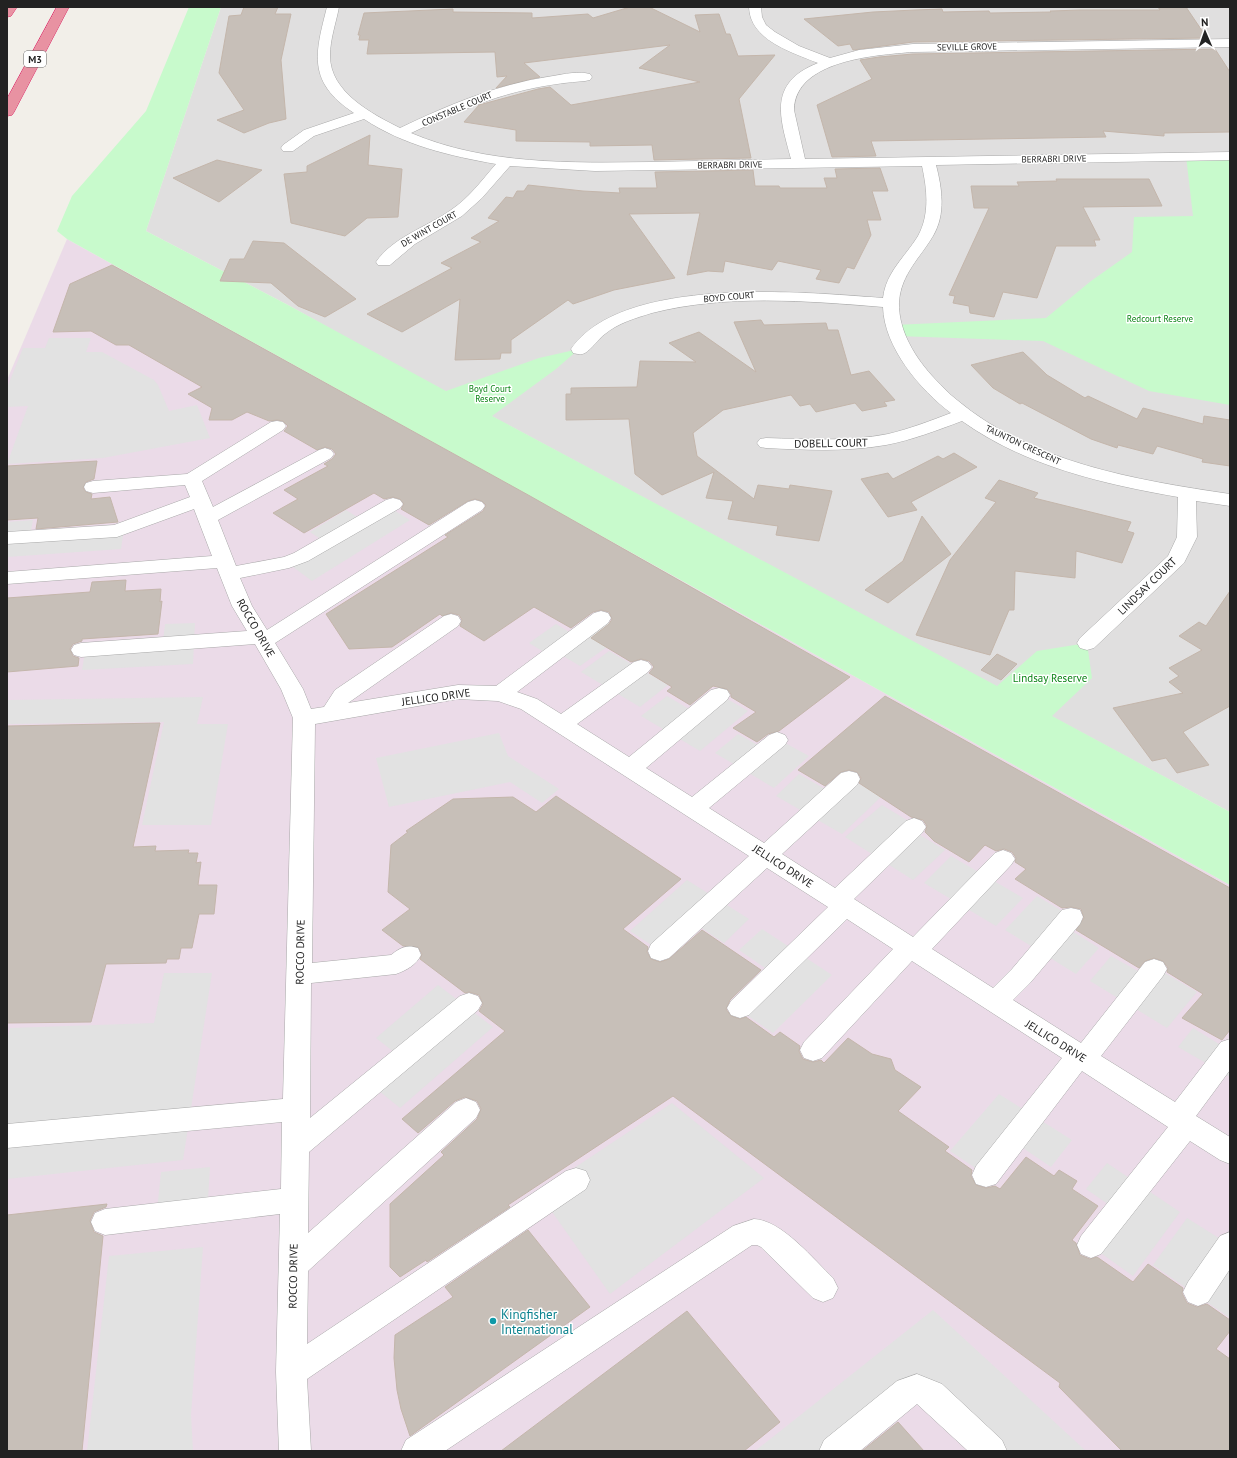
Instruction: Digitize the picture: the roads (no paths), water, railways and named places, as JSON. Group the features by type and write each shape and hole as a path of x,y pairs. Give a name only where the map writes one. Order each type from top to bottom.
{"highway":[{"path":"7,13 11,7"},
{"name":"M3","path":"7,112 63,7"}],"street":[{"name":"BERRABRI DRIVE","path":"334,7 324,50 325,72 336,90 364,114 400,133 442,148 506,161 595,167 1230,156"},
{"path":"755,7 757,20 770,35 828,62"},
{"name":"SEVILLE GROVE","path":"799,163 787,112 788,96 795,85 803,78 828,62 871,52 913,48 1230,43"},
{"name":"CONSTABLE COURT","path":"400,133 463,104 492,93 540,81 585,77"},
{"path":"288,148 309,133 364,114"},
{"name":"DE WINT COURT","path":"384,262 395,249 444,222 468,205 506,161"},
{"name":"TAUNTON CRESCENT","path":"928,161 935,194 932,219 926,234 897,275 891,303 896,333 906,355 933,388 964,414 1009,441 1058,463 1126,483 1230,500"},
{"name":"BOYD COURT","path":"579,349 599,330 618,319 658,307 690,301 732,296 772,294 891,303"},
{"name":"DOBELL COURT","path":"766,443 865,443 906,435 964,414"},
{"path":"93,487 192,479 277,426"},
{"path":"7,538 118,531 204,509 325,454"},
{"name":"ROCCO DRIVE","path":"192,479 242,606 292,689 304,718 300,974 290,1372 295,1451"},
{"name":"LINDSAY COURT","path":"1087,643 1177,559 1185,544 1187,536 1187,494"},
{"path":"7,578 226,567 289,562 301,557 393,504"},
{"path":"80,650 263,639 475,506"},
{"path":"500,694 601,618"},
{"path":"333,713 337,702 343,695 451,621"},
{"path":"561,725 641,667"},
{"name":"JELLICO DRIVE","path":"304,718 458,692 500,694 529,704 1230,1152"},
{"path":"631,768 719,696"},
{"path":"693,809 777,740"},
{"path":"660,951 849,779"},
{"path":"740,1008 914,827"},
{"path":"813,1050 1003,859"},
{"path":"995,1002 1021,976 1071,917"},
{"path":"300,974 391,964 409,955"},
{"path":"986,1175 1154,969"},
{"path":"296,1146 469,1003"},
{"path":"1091,1245 1183,1122 1230,1050"},
{"path":"7,1136 296,1108"},
{"path":"293,1265 466,1110"},
{"path":"290,1372 576,1180"},
{"path":"105,1222 294,1200"},
{"path":"417,1451 743,1235 753,1231 762,1232 771,1238 822,1288"},
{"path":"1198,1292 1230,1245"},
{"path":"834,1451 915,1388 924,1390 931,1395 991,1451"}],"place":[{"name":"Kingfisher International","path":"493,1321"}],"park label":[{"name":"Redcourt Reserve","path":"1160,319"},
{"name":"Boyd Court Reserve","path":"490,394"},
{"name":"Lindsay Reserve","path":"1050,678"}]}
